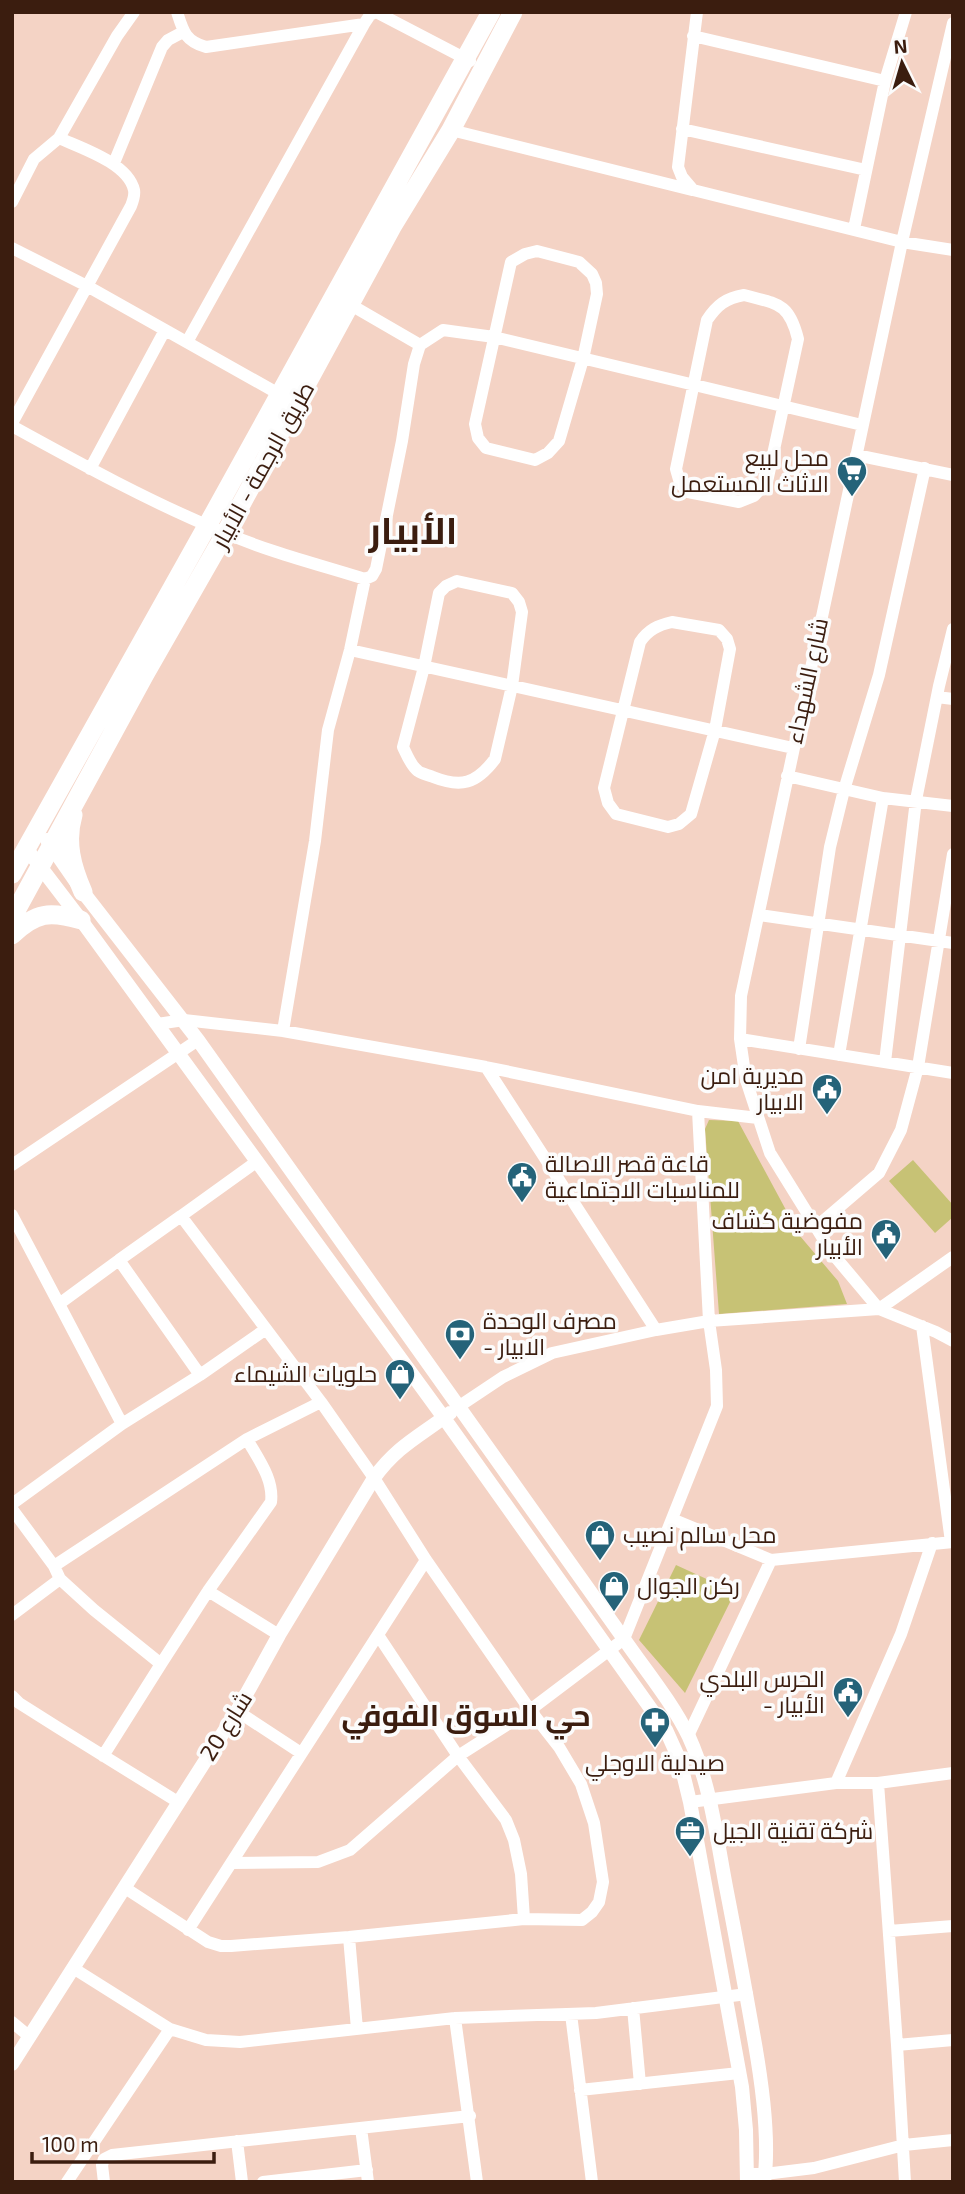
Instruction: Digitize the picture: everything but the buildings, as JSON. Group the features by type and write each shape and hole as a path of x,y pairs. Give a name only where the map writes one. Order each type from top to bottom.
{"highway":[{"name":"طريق الرجمة - الأبيار","path":"12,874 351,305 393,225 451,130 491,12"},
{"name":"طريق الرجمة - الأبيار","path":"12,918 145,674 279,394 475,63 513,12"},
{"path":"77,801 71,819 70,857 83,892"},
{"path":"12,935 42,915 53,914 81,920"}],"street":[{"path":"12,202 34,159 59,138 117,36 134,12"},
{"path":"177,12 183,32 194,43 205,47 363,24"},
{"path":"693,190 681,177 678,167 697,12"},
{"path":"853,229 885,81 906,12"},
{"path":"187,342 363,24 373,13 381,13 475,63"},
{"name":"شارع الشهداء","path":"878,1309 832,1253 770,1153 746,1080 740,1040 741,996 902,242 946,79 953,23"},
{"path":"114,163 162,47 168,40 183,32"},
{"path":"693,36 885,81"},
{"path":"682,129 866,170"},
{"path":"451,130 902,242 953,250"},
{"path":"59,138 114,163 129,178 134,197 12,425 90,469 216,530 279,553 365,579 372,576 376,569 402,442 414,364 420,345 443,330 494,337 862,425"},
{"path":"12,248 87,286 279,394"},
{"path":"537,251 579,262 592,274 597,294 583,359 559,441 548,453 534,460 486,448 478,438 475,424 494,337 511,262 537,251"},
{"path":"744,295 779,304 794,324 797,339 767,482 754,496 739,502 688,492 680,483 676,469 693,385 707,320 722,302 744,295"},
{"path":"351,305 420,345"},
{"path":"90,469 165,330"},
{"path":"856,455 953,475"},
{"path":"799,1049 830,847 844,790 879,675 925,468"},
{"path":"283,1031 315,841 328,730 350,650 365,579"},
{"path":"457,581 512,593 519,602 522,612 512,686 495,759 489,767 461,784 450,784 418,771 403,747 424,667 439,593 446,586 457,581"},
{"path":"672,622 719,630 727,639 730,649 715,730 691,814 679,824 668,827 616,814 608,803 604,788 624,710 640,642 647,632 661,624 672,622"},
{"path":"885,1062 916,800 953,629"},
{"path":"350,650 793,748"},
{"path":"937,697 953,699"},
{"path":"787,776 883,798 953,806"},
{"path":"839,1055 883,798"},
{"path":"38,828 83,892 184,1020 655,1683 688,1736 709,1799 747,1993 761,2083 764,2178"},
{"path":"26,848 444,1418 666,1730 680,1761 690,1802 739,2073 745,2119 747,2178 764,2178 814,2168 904,2145 953,2140"},
{"path":"816,1227 879,1173 901,1130 918,1068 953,855"},
{"path":"759,915 953,943"},
{"path":"157,1024 184,1020 283,1031 486,1067 698,1111 758,1118"},
{"path":"12,1165 198,1040"},
{"path":"740,1040 953,1073"},
{"path":"486,1067 656,1330"},
{"path":"231,1863 318,1862 350,1850 458,1756 530,1710 624,1639 717,1406 716,1370 709,1321 698,1111"},
{"path":"59,1304 256,1162"},
{"path":"12,1216 122,1424"},
{"path":"125,1888 188,1930 221,1946 349,1937 524,1919 582,1920 599,1902 603,1882 594,1823 581,1784 559,1747 530,1710 426,1560 321,1402 181,1216"},
{"path":"878,1309 953,1257"},
{"path":"119,1260 200,1375"},
{"path":"458,1407 503,1377 552,1353 709,1321 878,1309 953,1341"},
{"path":"672,1519 771,1560 952,1542 922,1326"},
{"path":"161,1664 60,1579 54,1566 12,1507 122,1424 266,1329"},
{"path":"54,1566 247,1439 321,1402"},
{"name":"شارع 20","path":"12,2064 237,1711 279,1635 374,1478 387,1460 401,1448 458,1407"},
{"path":"103,1756 208,1591 271,1502 273,1491 247,1439"},
{"path":"836,1783 901,1634 932,1543"},
{"path":"188,1930 426,1560"},
{"path":"688,1736 771,1560"},
{"path":"12,1615 60,1579"},
{"path":"208,1591 279,1635"},
{"path":"378,1635 458,1756 506,1820 514,1840 521,1874 524,1919"},
{"path":"14,1703 178,1802"},
{"path":"237,1711 301,1753"},
{"path":"690,1802 836,1783 878,1783 953,1773"},
{"path":"878,1783 905,2182"},
{"path":"889,1931 953,1926"},
{"path":"349,1937 356,2029"},
{"path":"73,1968 170,2029 206,2040 240,2042 455,2018 571,2014 725,1998 747,1993"},
{"path":"633,2008 640,2084"},
{"path":"571,2014 592,2182"},
{"path":"455,2018 477,2182"},
{"path":"12,2022 30,2037"},
{"path":"67,2182 170,2029"},
{"path":"897,2045 953,2040"},
{"path":"580,2090 739,2073"},
{"path":"104,2182 102,2165 104,2159 112,2155 470,2116"},
{"path":"263,2182 367,2176 361,2128"},
{"path":"237,2141 242,2182"}],"shaded area":[{"path":"709,1120 738,1121 800,1236 838,1281 847,1304 719,1314 705,1129"},
{"path":"913,1160 953,1205 953,1217 935,1233 889,1181"},
{"path":"676,1565 735,1592 685,1693 639,1640"}],"place":[{"name":"محل لبيع الاثاث المستعمل","path":"852,498"},
{"name":"مديرية امن الابيار","path":"827,1116"},
{"name":"قاعة قصر الاصالة للمناسبات الاجتماعية","path":"522,1204"},
{"name":"مفوضية كشاف الأبيار","path":"886,1261"},
{"name":"مصرف الوحدة - الابيار","path":"460,1361"},
{"name":"حلويات الشيماء","path":"400,1401"},
{"name":"محل سالم نصيب","path":"600,1562"},
{"name":"ركن الجوال","path":"614,1613"},
{"name":"الحرس البلدي - الأبيار","path":"848,1719"},
{"name":"صيدلية الاوجلي","path":"655,1749"},
{"name":"شركة تقنية الجيل","path":"690,1858"}],"district":[{"name":"الأبيار","path":"413,531"},
{"name":"حي السوق الفوفي","path":"466,1716"}]}
